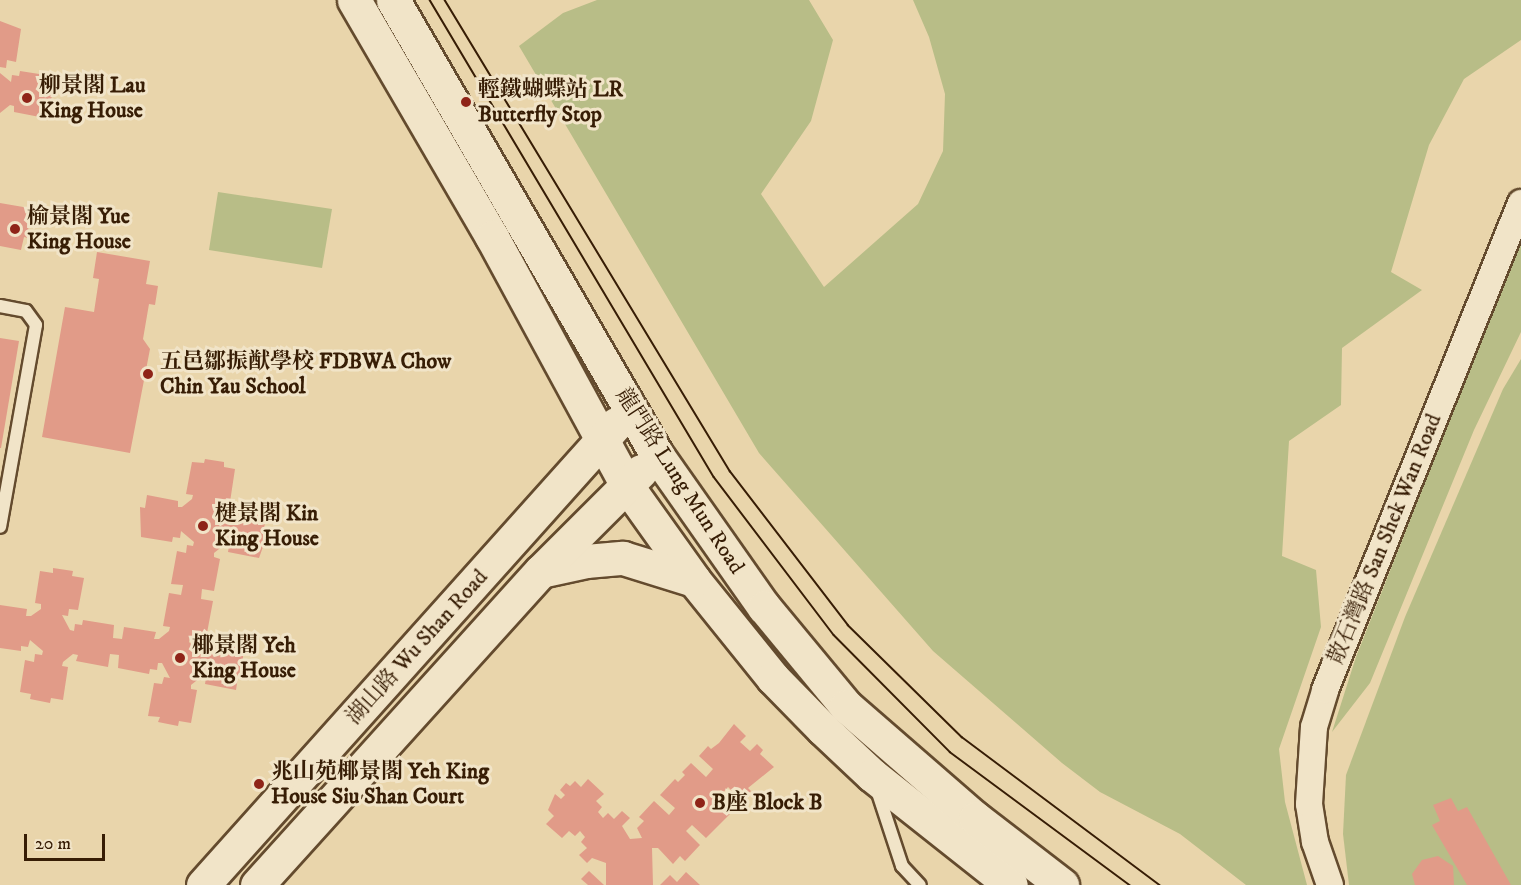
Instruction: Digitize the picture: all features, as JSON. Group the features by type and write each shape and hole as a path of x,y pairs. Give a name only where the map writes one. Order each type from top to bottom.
{"main road":[{"name":"龍門路 Lung Mun Road","path":"354,0 492,237 627,486 694,580 773,678 872,775 1011,885"},
{"name":"龍門路 Lung Mun Road","path":"393,0 657,454 764,607 846,706 975,818 1062,885"},
{"name":"湖山路 Wu Shan Road","path":"203,885 630,409"},
{"name":"湖山路 Wu Shan Road","path":"257,885 541,571 657,454"},
{"path":"541,571 586,561 623,558 694,580"}],"street":[{"name":"散石灣路 San Shek Wan Road","path":"1330,885 1315,842 1309,804 1314,727 1325,690 1521,203"}],"lane":[{"path":"0,306 26,311 36,325 0,527"},
{"path":"872,775 902,866 920,885"}],"green space":[{"path":"597,0 809,0 833,40 811,121 761,194 824,287 918,204 943,151 945,94 929,37 913,0 1521,0 1521,40 1464,79 1429,145 1391,272 1422,290 1342,348 1341,405 1289,441 1282,556 1316,570 1321,627 1279,749 1285,802 1307,885 1246,885 1180,834 1100,792 1062,763 933,651 759,453 519,46 563,13"},
{"path":"218,192 332,209 322,268 209,250"},
{"path":"1521,239 1521,332 1474,430 1370,683 1332,732 1356,657"},
{"path":"1521,359 1521,885 1349,885 1343,834 1346,775 1405,617 1503,389"}],"building":[{"name":"柳景閣 Lau King House","path":"0,21 21,29 16,62 7,60 6,68 0,67"},
{"name":"柳景閣 Lau King House","path":"20,71 52,76 49,89 54,90 45,118 14,112 14,106 10,105 0,113 0,73 11,82 12,75 19,76"},
{"name":"榆景閣 Yue King House","path":"0,203 29,208 28,238 24,237 21,250 0,246"},
{"path":"97,252 150,261 146,284 158,286 155,305 149,304 143,339 150,349 130,453 42,437 65,307 94,312 99,279 93,278"},
{"path":"0,338 19,341 1,448 0,448"},
{"path":"205,459 224,462 224,467 235,469 230,502 221,500 220,507 213,506 221,521 225,522 226,515 233,516 234,511 266,516 264,529 269,530 259,558 228,552 229,546 224,545 214,553 214,557 220,559 214,591 202,589 201,599 213,601 207,633 198,632 196,639 190,638 189,642 202,654 203,647 210,648 211,643 243,648 243,678 238,677 236,690 205,684 206,678 201,677 191,685 191,689 197,690 191,723 179,721 178,726 158,722 160,717 148,716 154,683 162,684 164,677 170,678 162,663 158,663 157,670 150,669 149,674 118,668 119,655 110,654 108,667 76,661 78,655 73,654 63,662 62,666 68,667 63,700 51,698 50,703 30,699 31,694 20,692 25,660 34,662 35,654 42,655 43,651 30,640 28,647 21,646 21,651 0,648 0,605 27,609 26,616 31,616 41,609 41,604 35,603 40,571 53,573 53,568 73,571 72,576 84,578 78,610 69,609 68,616 62,615 70,630 74,631 75,624 82,625 83,620 114,625 113,638 122,639 124,627 156,632 154,639 159,639 169,631 170,627 163,626 169,593 181,595 183,585 171,584 177,551 186,553 187,545 193,546 194,542 181,531 180,538 173,537 172,542 141,537 140,507 145,508 147,495 178,501 178,507 182,507 192,499 193,495 186,494 192,462 204,463"},
{"name":"B座 Block B","path":"734,724 746,736 740,742 750,751 757,744 763,750 760,754 774,767 748,788 751,791 742,801 728,787 722,794 736,808 706,838 692,825 686,831 700,845 685,861 680,856 673,864 658,848 652,848 653,885 606,885 606,863 592,858 587,863 579,855 587,848 581,842 585,837 580,831 575,836 569,831 562,838 546,824 554,816 548,810 555,794 561,799 565,795 560,790 566,783 570,786 575,781 581,787 588,779 604,794 596,801 602,807 598,812 603,818 608,813 614,819 622,811 630,818 622,826 630,839 642,838 637,828 644,821 639,817 654,801 669,815 675,808 660,795 675,779 678,782 685,775 682,772 691,763 706,777 713,769 699,756 708,746 711,749 719,743"},
{"path":"1451,798 1458,811 1467,807 1511,885 1467,885 1432,825 1440,821 1433,805"},
{"path":"1438,856 1453,866 1454,885 1415,885 1412,874 1422,860"},
{"path":"589,871 604,885 588,885 581,879"},
{"name":"B座 Block B","path":"686,872 700,885 660,885 670,875 677,882"}],"tram line":[{"path":"430,0 714,477 834,635 950,752 1130,885"},
{"path":"445,0 730,471 848,625 962,737 1160,885"}],"place":[{"name":"柳景閣 Lau King House","path":"27,98"},
{"name":"輕鐵蝴蝶站 LR Butterfly Stop","path":"466,102"},
{"name":"榆景閣 Yue King House","path":"15,229"},
{"name":"五邑鄒振猷學校 FDBWA Chow Chin Yau School","path":"148,374"},
{"name":"楗景閣 Kin King House","path":"203,526"},
{"name":"椰景閣 Yeh King House","path":"180,658"},
{"name":"兆山苑椰景閣 Yeh King House Siu Shan Court","path":"259,784"},
{"name":"B座 Block B","path":"700,803"}]}
